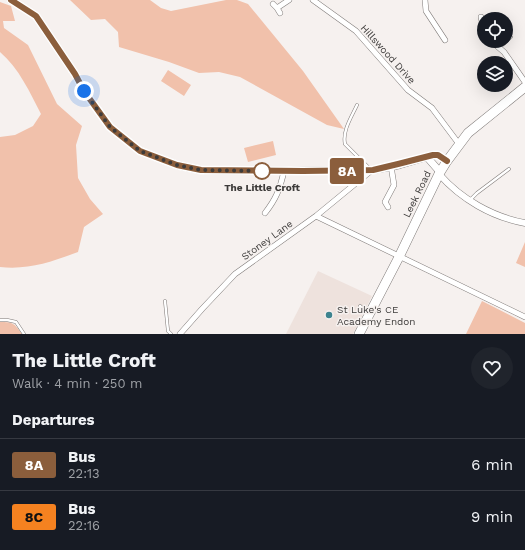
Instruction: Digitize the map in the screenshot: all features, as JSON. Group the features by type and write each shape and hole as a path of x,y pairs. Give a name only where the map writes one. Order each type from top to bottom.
{"highway":[{"name":"Leek Road","path":"359,334 399,257 439,173 447,161 468,133 525,87"}],"main road":[{"path":"11,0 36,16 75,74 84,91 110,127 140,151 177,165 201,170 372,170 438,155 447,161"},
{"path":"427,157 439,173"}],"street":[{"path":"280,13 275,6 289,0"},
{"name":"Hillswood Drive","path":"313,0 356,31 408,90 432,108 459,144"},
{"path":"425,0 426,11 445,40"},
{"path":"498,48 504,52 525,82"},
{"path":"388,207 385,202 394,185 391,166"},
{"name":"Stoney Lane","path":"180,334 235,274 316,216 372,170"},
{"path":"265,213 274,201 281,186 284,171"},
{"path":"439,173 451,188 469,200 498,215 525,224"},
{"path":"316,216 525,317"}],"lane":[{"path":"357,105 345,133 344,140 345,144 372,170"},
{"path":"469,200 477,192 509,169"},
{"path":"165,301 168,331 171,334"},
{"path":"360,306 369,313"},
{"path":"0,320 16,322 24,334"}],"shaded area":[{"path":"70,0 150,0 161,8 171,11 226,0 237,0 248,4 303,71 344,129 327,125 240,77 219,72 199,73 119,47 118,32 105,19 91,20"},
{"path":"0,2 11,6 15,21 3,21 4,28 28,45 57,104 82,126 76,145 78,178 90,199 103,214 84,227 78,252 49,262 11,268 0,267 0,137 15,135 33,126 41,114 13,65 0,52"},
{"path":"168,70 191,85 184,96 161,81"},
{"path":"273,141 276,155 248,162 244,148"},
{"path":"525,242 525,267 516,263"},
{"name":"St Luke's CE Academy Endon","path":"318,271 372,296 353,334 286,334"},
{"path":"482,301 525,323 525,334 466,334"},
{"path":"0,322 8,322 13,324 22,334 0,334"}],"bus line":[{"name":"8A","path":"11,0 15,1 36,16 75,74 84,91 110,127 140,151 177,165 201,170 331,171 373,170 433,155 438,155 447,161"}],"place":[{"name":"The Little Croft","path":"262,171"},
{"name":"St Luke's CE Academy Endon","path":"329,315"}],"route":[{"path":"84,91 110,127 140,151 177,165 201,170 262,171"}]}
